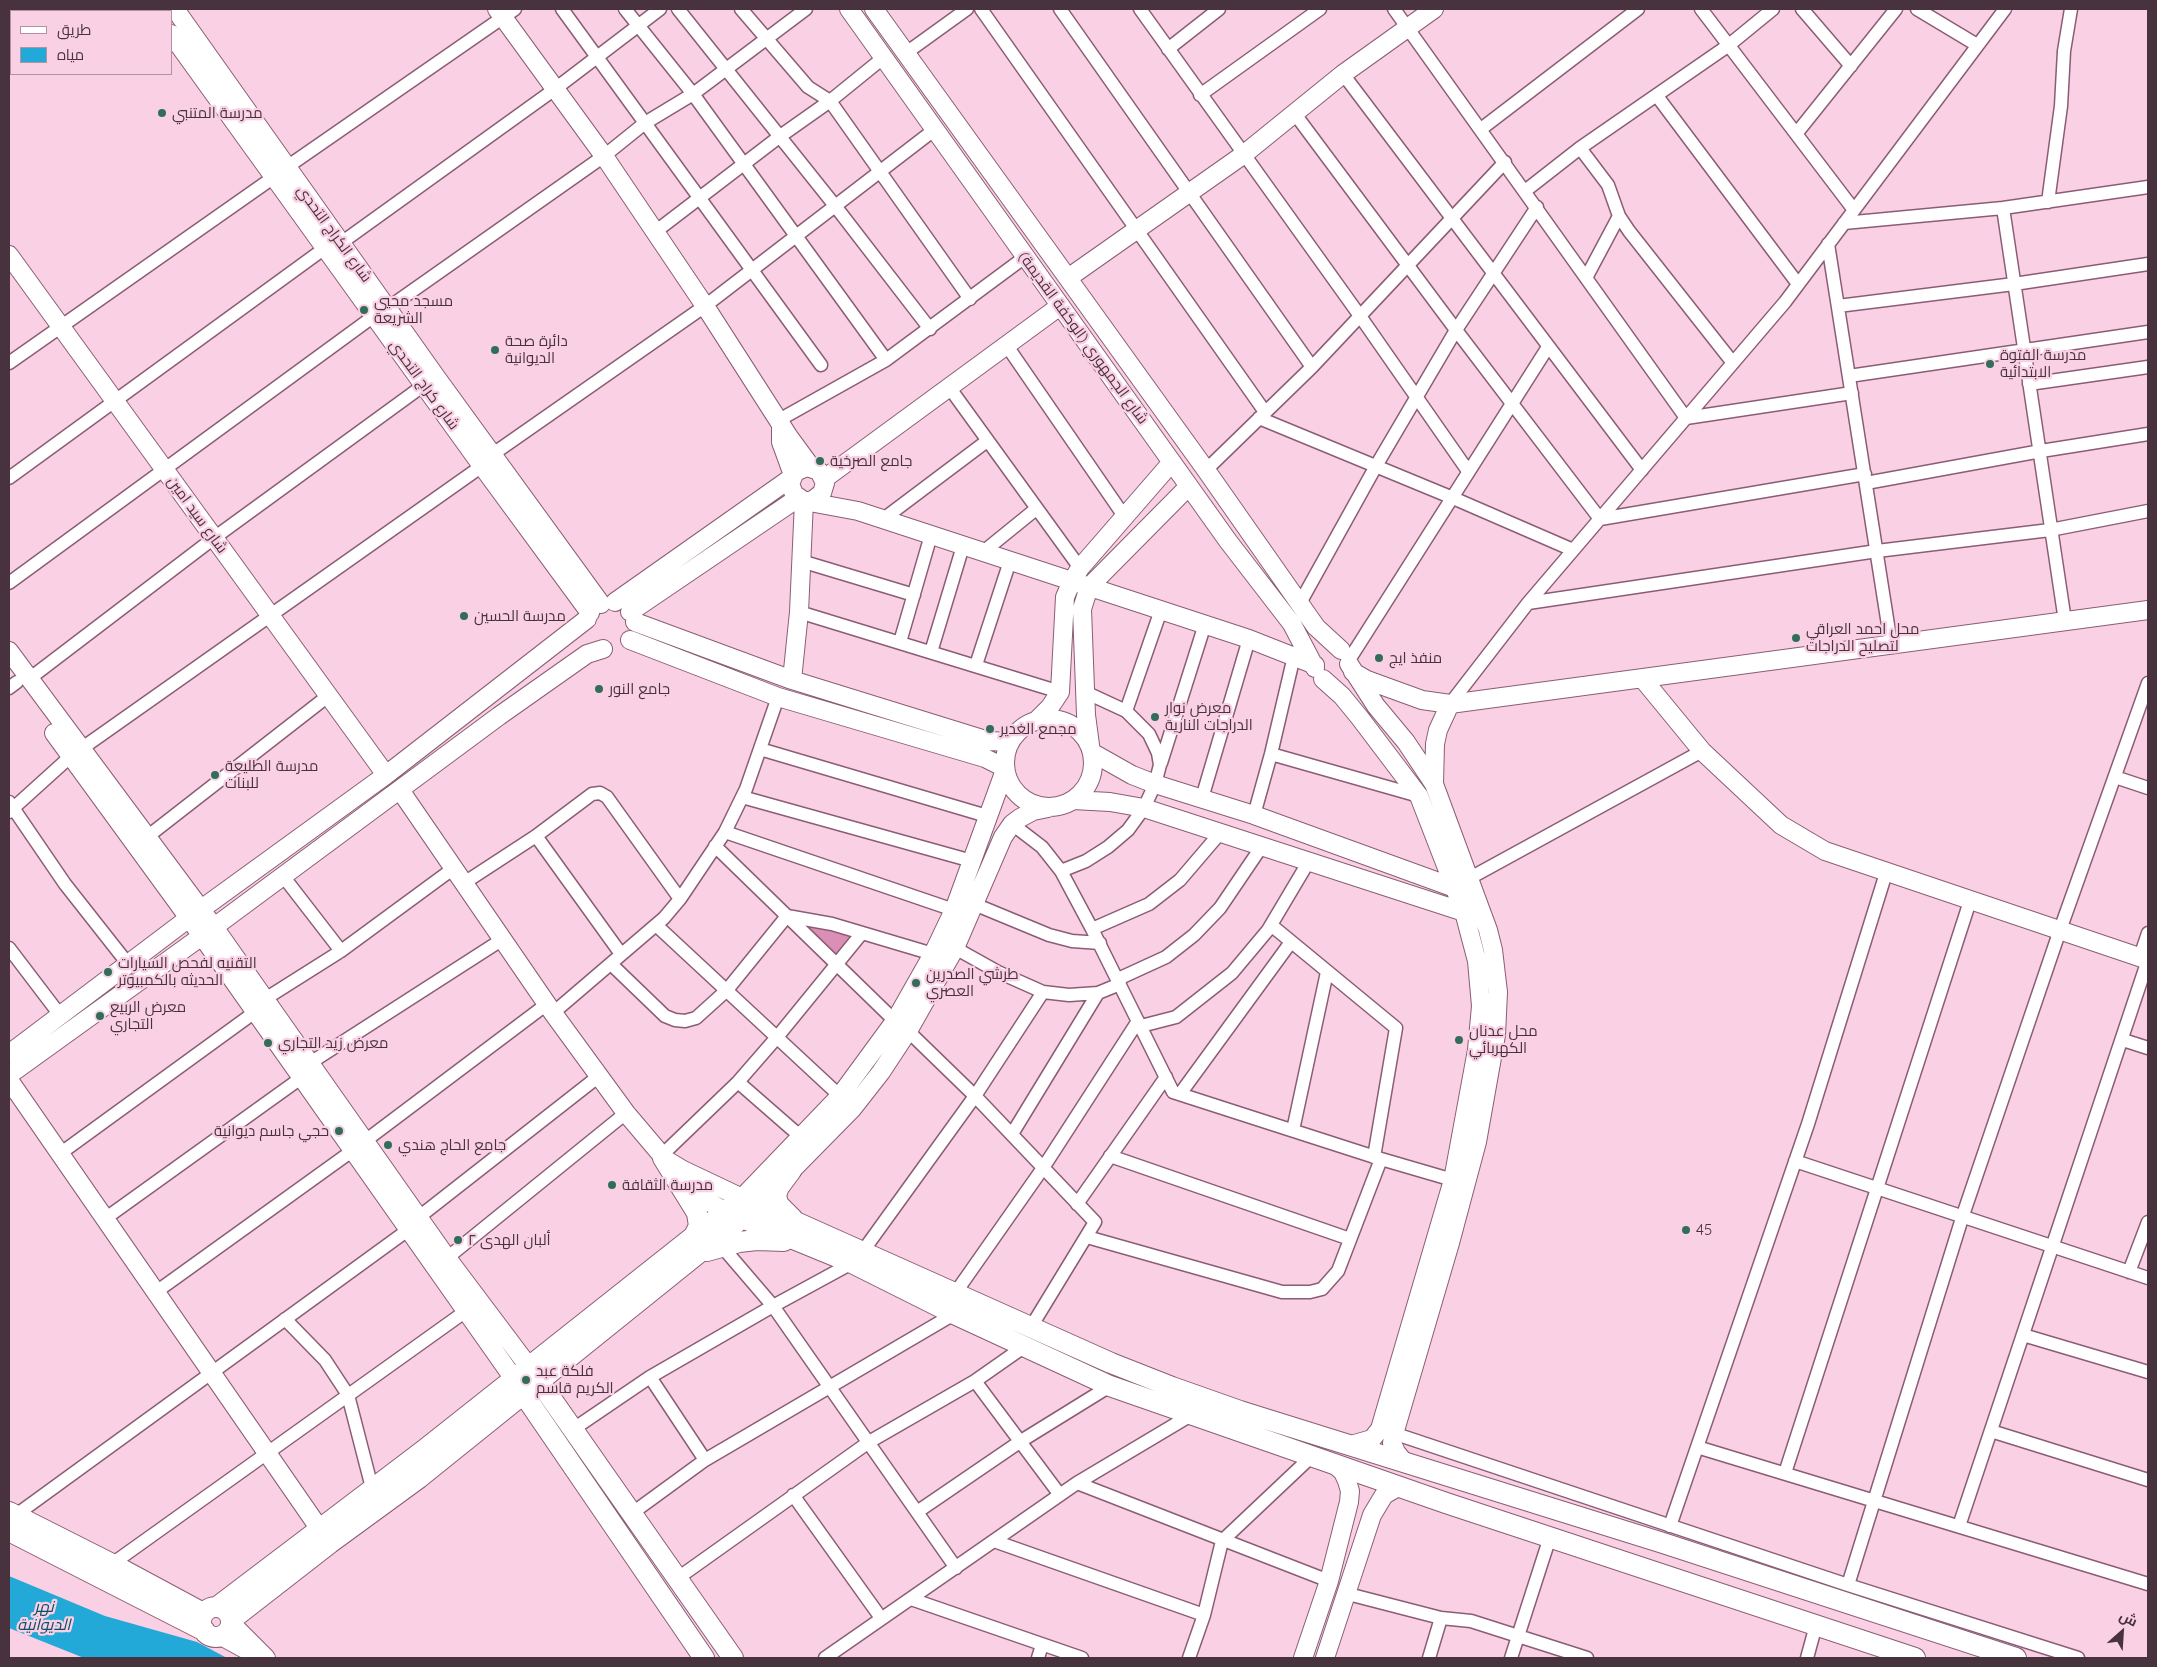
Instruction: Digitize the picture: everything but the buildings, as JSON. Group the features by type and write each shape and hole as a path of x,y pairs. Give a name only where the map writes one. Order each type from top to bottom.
{"main road":[{"path":"662,1157 697,1214 699,1226 693,1238"},
{"path":"791,1171 779,1187 776,1196 778,1204 784,1212 796,1222"},
{"path":"218,1622 419,1478 526,1380 693,1238 733,1215 749,1201 796,1222 954,1314 1111,1363 1172,1387 1309,1432 1664,1543 2016,1658"},
{"path":"733,1215 811,1246"},
{"path":"719,1242 733,1215"},
{"path":"218,1622 319,1528 424,1450 526,1380 692,1258 719,1242 776,1240 858,1257 956,1292 1110,1386 1398,1487 1915,1658"},
{"path":"526,1380 572,1430 733,1658"},
{"path":"526,1380 704,1658"},
{"path":"1307,1456 1298,1450 1298,1440 1302,1435 1309,1432"},
{"path":"1422,1495 1428,1494 1434,1486 1435,1479 1428,1470"},
{"path":"11,1519 81,1558 218,1622"},
{"path":"81,1558 112,1564 218,1622"}],"street":[{"path":"175,9 281,172"},
{"path":"562,9 822,365"},
{"path":"625,9 693,94 886,360"},
{"path":"9,478 555,89 660,9"},
{"path":"678,9 836,207 930,329"},
{"path":"741,9 808,87 830,101 970,299"},
{"path":"9,583 381,312 604,156 645,123 693,94 806,9"},
{"name":"شارع الجمهوري (الوكفة القديمة)","path":"848,9 1228,541 1292,624 1316,669"},
{"name":"شارع الجمهوري (الوكفة القديمة)","path":"874,9 1206,470 1316,627 1348,663"},
{"path":"906,53 967,9"},
{"path":"981,9 1137,230 1262,415 1573,550"},
{"path":"1060,9 1312,367"},
{"path":"1140,9 1417,396 1468,471"},
{"path":"1168,49 1219,9"},
{"path":"1200,95 1320,9"},
{"path":"1394,9 1686,418"},
{"path":"1068,278 1243,155 1344,74 1434,9"},
{"path":"1481,129 1638,9"},
{"path":"1701,9 1854,210"},
{"path":"1525,191 1580,148 1729,45 1773,9"},
{"path":"1802,9 1851,66"},
{"path":"1796,134 1896,9"},
{"path":"1917,9 1977,46"},
{"path":"1434,784 1435,744 1438,730 1450,704 1528,604 1798,284 2005,9"},
{"path":"2048,202 2061,106 2064,51 2071,9"},
{"path":"10,358 61,328 505,12 555,89 604,156 705,306 781,423 820,476 842,501 858,512"},
{"name":"شارع كراج التحدي","path":"172,35 281,172 381,312 424,386 487,460"},
{"path":"655,232 779,137 830,101 883,58"},
{"path":"1344,74 1642,470"},
{"path":"1657,96 1798,284"},
{"path":"1295,114 1600,519"},
{"path":"128,964 65,884 10,807 76,752 705,306 934,130"},
{"path":"1580,148 1608,185 1619,216 1629,231 1732,363"},
{"path":"1206,470 1312,367 1505,162"},
{"path":"1844,223 2003,208 2148,186"},
{"path":"1300,603 1376,466 1456,330 1537,207"},
{"path":"2003,208 2029,384 2041,451 2050,530 2065,621"},
{"path":"1586,278 1619,216"},
{"path":"1011,238 1030,224"},
{"path":"1828,244 1891,644"},
{"name":"شارع سيد امين","path":"9,255 386,775"},
{"path":"781,423 886,360 1025,257"},
{"path":"1838,306 2014,284 2148,264"},
{"path":"820,476 1007,346 1060,306"},
{"path":"381,312 598,610"},
{"path":"1076,328 1094,315"},
{"path":"1849,376 2024,352 2148,332"},
{"path":"1007,346 1124,516"},
{"path":"948,387 1036,509 1076,574 1089,587 1205,624 1294,656 1336,682 1342,679 1348,663 1548,346"},
{"path":"2029,384 2148,367"},
{"path":"16,680 424,386"},
{"path":"1686,418 1852,393"},
{"path":"781,423 781,442 792,477 791,489 803,500 858,512 1010,561 1076,574"},
{"path":"1600,519 2148,434"},
{"path":"882,520 987,441"},
{"path":"1048,808 1022,799 1010,785 1005,769 1005,759 1010,742 1021,728 1037,720 1050,707 1060,692 1065,598 1076,574 1172,462"},
{"path":"9,1054 195,914 386,775 598,610 792,477 799,469 820,476"},
{"path":"632,617 803,500 814,500 822,493 820,476"},
{"path":"749,1201 801,1137 902,1026 955,948 991,862 1012,824 1033,811 1057,807 1073,800 1086,788 1093,772 1085,692 1082,609 1089,587 1189,486"},
{"path":"792,680 799,612 803,500"},
{"path":"983,552 1036,509"},
{"path":"1528,604 1877,551 2050,530 2148,511"},
{"path":"900,642 931,535"},
{"path":"932,652 963,546"},
{"path":"801,560 914,595"},
{"path":"976,665 1010,561"},
{"path":"9,1075 587,654 603,649 618,649 630,640 635,629 632,617 626,607 598,610 586,627 591,640 603,649"},
{"path":"1126,711 1160,610"},
{"path":"1404,1462 1396,1452 1387,1431 1453,1180 1477,1050 1482,1006 1477,961 1464,912 1418,796 1360,718 1316,669 1317,655 1322,650 1334,647 1367,680 1422,700 1450,704 2148,610"},
{"path":"799,612 1060,692"},
{"path":"632,617 792,680 989,741 1010,742"},
{"path":"1061,871 1086,861 1108,847 1128,830 1144,808 1155,784 1205,624"},
{"path":"1202,798 1249,639"},
{"path":"630,640 778,697 984,758 1005,769"},
{"path":"9,651 16,680 147,837 195,914"},
{"path":"1254,815 1271,754 1294,656"},
{"path":"1348,663 1376,706 1422,764 1434,784 1488,930 1497,971 1498,1014 1477,1142 1464,1194 1387,1431 1372,1439 1351,1445"},
{"path":"1642,678 1702,751 1781,824 1824,851 2146,959"},
{"path":"1848,1585 1963,1215 2060,930 2148,683"},
{"path":"1085,692 1126,711 1149,734 1158,753 1160,765"},
{"path":"147,837 328,696"},
{"path":"156,1292 611,964 656,925 680,899 725,832 742,797 778,697"},
{"path":"1037,720 1055,719 1072,725 1079,730 1091,749 1132,775 1254,815 1455,888"},
{"path":"760,749 987,816"},
{"path":"1470,878 1702,751"},
{"path":"76,752 208,931 413,1224 466,1312 526,1380"},
{"path":"1271,754 1418,796"},
{"path":"749,1201 791,1171 852,1109 881,1072 954,910 1005,769"},
{"path":"2115,777 2148,788"},
{"path":"400,790 550,1008 626,1113 662,1157 695,1190 733,1215"},
{"path":"61,1153 260,1006 341,951 459,875 536,836 592,794 600,793 607,797 680,899"},
{"path":"742,797 972,861"},
{"path":"1073,800 1110,802 1144,808 1464,912"},
{"path":"1012,824 1042,847 1061,871 1100,943 1174,1092 1378,1158 1453,1180"},
{"path":"725,832 954,910"},
{"path":"1092,929 1149,904 1180,880 1221,832"},
{"path":"536,836 621,954"},
{"path":"678,1578 869,1442 975,1381 1028,1337 1095,1222 976,1096 836,964 715,846"},
{"path":"955,948 998,972 1043,992 1069,995 1098,993 1166,957 1194,935 1220,908 1262,846"},
{"path":"956,1292 1043,1168 1140,1024 1176,1016 1232,973 1271,925 1309,861"},
{"path":"1670,1526 1795,1161 1886,873"},
{"path":"283,876 341,951"},
{"path":"1785,1473 1970,901"},
{"path":"974,904 1050,935 1072,941 1100,943"},
{"path":"787,916 832,924 934,954"},
{"path":"611,964 665,1016 676,1020 696,1018 728,990 787,916"},
{"path":"656,925 778,1036 840,1096"},
{"path":"1087,1237 1282,1292 1310,1292 1322,1289 1338,1270 1378,1158 1396,1028 1271,925"},
{"path":"662,1157 738,1082 862,933"},
{"path":"1959,1526 2123,1040 2146,959 2148,933"},
{"path":"106,1218 305,1071 502,939"},
{"path":"1180,1094 1291,942"},
{"path":"9,948 60,1015"},
{"path":"1293,1130 1327,972"},
{"path":"572,1430 650,1377 858,1257 976,1096 1043,992"},
{"path":"1012,1134 1098,993"},
{"path":"2123,1040 2148,1048"},
{"path":"11,1519 413,1224 599,1076"},
{"path":"1077,1204 1166,1077"},
{"path":"9,1080 319,1528"},
{"path":"738,1082 801,1137"},
{"path":"447,1258 626,1113"},
{"path":"1110,1156 1350,1239"},
{"path":"662,1157 683,1170 749,1201"},
{"path":"1795,1161 1963,1215 2053,1248 2148,1278"},
{"path":"2129,1272 2148,1222"},
{"path":"413,1224 447,1258 526,1380"},
{"path":"719,1242 773,1306 956,1568"},
{"path":"112,1564 466,1312"},
{"path":"631,1514 705,1460 954,1314"},
{"path":"285,1319 325,1360 348,1395 372,1488"},
{"path":"2023,1335 2148,1372"},
{"path":"650,1377 705,1460"},
{"path":"975,1381 1060,1495"},
{"path":"917,1512 1021,1442 1110,1386"},
{"path":"826,1658 1077,1483 1191,1415"},
{"path":"1387,1431 1848,1585 2078,1658"},
{"path":"1991,1431 2148,1480"},
{"path":"1697,1447 2148,1584"},
{"path":"1189,1658 1204,1615 1222,1541 1307,1456"},
{"path":"1302,1658 1329,1581 1350,1492 1343,1472 1335,1465"},
{"path":"1077,1483 1222,1541 1329,1581"},
{"path":"1325,1658 1348,1594 1372,1515 1384,1495 1398,1487"},
{"path":"793,1495 881,1618"},
{"path":"1511,1658 1550,1537"},
{"path":"994,1541 1204,1615"},
{"path":"1348,1594 1442,1618 1471,1621 1587,1658"},
{"path":"911,1599 1082,1658"},
{"path":"1429,1658 1442,1618"},
{"path":"218,1622 262,1658"},
{"path":"218,1622 266,1658"},
{"path":"1807,1658 1816,1626"},
{"path":"1038,1658 1042,1645"}],"shaded area":[{"path":"800,920 853,936 835,957"}],"water":[{"name":"نهر الديوانية","path":"9,1576 105,1616 197,1642 227,1658 84,1658 9,1628"}],"place":[{"name":"مدرسة المتنبي","path":"162,113"},
{"name":"مسجد محيي الشريعة","path":"364,310"},
{"name":"دائرة صحة الديوانية","path":"495,350"},
{"name":"مدرسة الفتوة الابتدائية","path":"1990,364"},
{"name":"جامع الصرخية","path":"820,461"},
{"name":"مدرسة الحسين","path":"464,616"},
{"name":"محل احمد العراقي لتصليح الدراجات","path":"1796,638"},
{"name":"منفذ ايج","path":"1379,658"},
{"name":"جامع النور","path":"599,689"},
{"name":"معرض نوار الدراجات النارية","path":"1155,717"},
{"name":"مجمع الغدير","path":"990,729"},
{"name":"مدرسة الطليعة للبنات","path":"215,775"},
{"name":"التقنيه لفحص السيارات الحديثه بالكمبيوتر","path":"108,972"},
{"name":"طرشي الصدرين العصري","path":"916,983"},
{"name":"معرض الربيع التجاري","path":"100,1016"},
{"name":"محل عدنان الكهربائي","path":"1459,1040"},
{"name":"معرض زيد التجاري","path":"268,1043"},
{"name":"حجي جاسم ديوانية","path":"339,1131"},
{"name":"جامع الحاج هندي","path":"388,1145"},
{"name":"مدرسة الثقافة","path":"612,1185"},
{"name":"45","path":"1686,1230"},
{"name":"ألبان الهدى ٢","path":"458,1240"},
{"name":"فلكة عبد الكريم قاسم","path":"526,1380"}]}
